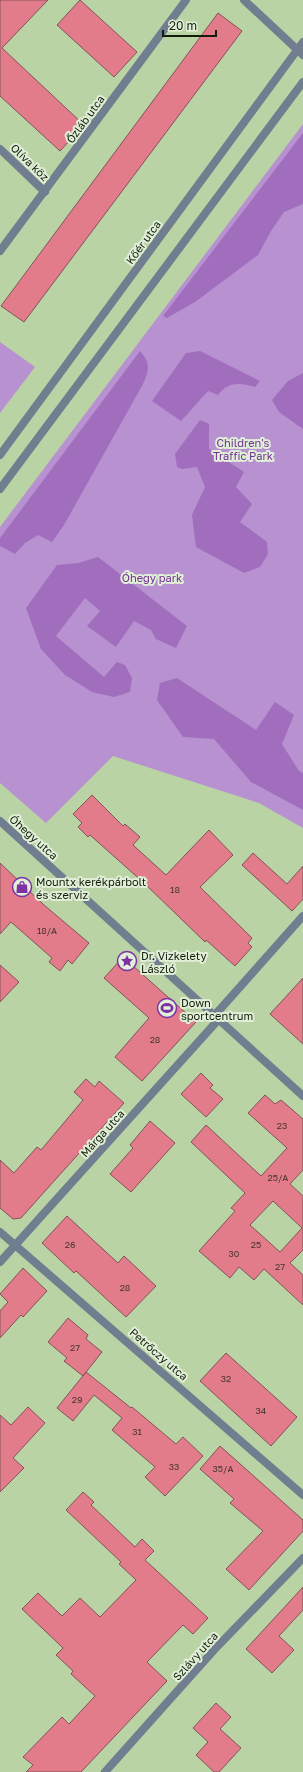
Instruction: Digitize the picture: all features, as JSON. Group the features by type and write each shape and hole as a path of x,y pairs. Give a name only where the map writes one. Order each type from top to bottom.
{"street":[{"name":"Őzláb utca","path":"0,251 186,0"},
{"path":"244,0 300,52"},
{"name":"Kőér utca","path":"0,455 300,52 303,42"},
{"path":"0,489 303,82"},
{"name":"Olíva köz","path":"0,149 45,192"},
{"name":"Óhegy utca","path":"0,821 303,1096"},
{"name":"Márga utca","path":"0,1262 16,1246 217,1017 303,916"},
{"name":"Petrőczy utca","path":"0,1232 303,1494"},
{"name":"Szlávy utca","path":"105,1772 214,1650 303,1558"}],"green space":[{"name":"Óhegy park","path":"303,124 303,828 259,803 113,756 46,823 0,783 0,527"},
{"path":"0,342 35,367 0,413"}],"shaded area":[{"path":"303,133 303,204 284,212 271,231 258,255 195,302 167,318 163,316"},
{"path":"140,351 146,359 148,367 147,375 143,384 64,525 52,542 38,535 25,543 15,554 0,546 0,538"},
{"path":"200,351 260,381 255,387 239,384 230,385 222,390 218,395 208,391 181,421 152,401 186,353"},
{"path":"303,373 303,429 279,412 272,400 288,381"},
{"path":"200,420 209,424 209,449 244,472 236,487 252,504 240,522 267,542 268,554 260,567 244,573 196,547 192,515 205,487 197,467 182,469 177,467 175,454"},
{"path":"98,557 187,626 176,648 156,639 151,630 134,621 116,647 87,626 100,611 85,598 56,636 104,677 117,662 125,665 132,678 130,692 114,697 92,692 65,675 41,649 26,608 57,565 78,563"},
{"path":"177,678 256,730 275,702 294,715 282,744 299,771 303,773 303,810 251,782 214,739 183,737 157,700 160,683"}],"building":[{"path":"0,0 48,0 2,48 84,125 60,151 0,96"},
{"path":"80,0 137,52 114,77 57,25"},
{"path":"218,13 242,31 24,322 1,306"},
{"path":"92,795 123,826 125,824 140,837 133,845 166,875 209,830 233,855 200,887 252,938 248,943 252,947 235,966 206,940 205,942 145,884 90,835 88,837 78,827 82,823 73,814"},
{"path":"253,853 287,884 303,866 303,899 292,911 242,865"},
{"path":"0,863 44,905 89,943 72,964 68,960 60,971 49,962 52,958 11,922 0,934"},
{"path":"123,957 196,1022 142,1081 115,1057 149,1018 104,978"},
{"path":"0,965 19,982 0,1002"},
{"path":"303,978 303,1044 270,1014"},
{"path":"201,1073 213,1085 210,1088 223,1099 206,1117 181,1094"},
{"path":"86,1079 95,1087 99,1081 124,1103 21,1218 13,1219 0,1208 0,1160 14,1173 37,1147 41,1150 83,1100 74,1092"},
{"path":"265,1095 275,1104 281,1100 303,1119 303,1170 290,1184 303,1196 303,1250 290,1263 303,1275 303,1305 264,1269 254,1280 239,1267 230,1278 199,1251 235,1211 231,1208 245,1193 191,1142 206,1125 261,1176 287,1148 248,1113","holes":["273,1201 302,1228 280,1252 250,1225"]},
{"path":"150,1121 175,1143 131,1192 110,1174 133,1148 130,1145"},
{"path":"67,1216 118,1263 124,1256 156,1286 126,1317 76,1271 74,1273 42,1243"},
{"path":"23,1268 47,1291 23,1317 21,1315 0,1338 0,1311 8,1302 0,1294"},
{"path":"68,1318 88,1335 86,1339 102,1352 83,1376 64,1361 67,1358 48,1342"},
{"path":"226,1353 297,1417 271,1446 200,1381"},
{"path":"86,1372 131,1408 132,1407 176,1444 183,1437 203,1456 165,1496 145,1477 155,1467 112,1430 122,1418 94,1395 73,1421 57,1408"},
{"path":"28,1407 45,1423 13,1458 24,1468 0,1492 0,1415 11,1425"},
{"path":"220,1446 303,1520 303,1531 249,1590 226,1569 263,1531 230,1503 234,1499 200,1469"},
{"path":"83,1492 94,1502 91,1505 135,1547 142,1539 154,1551 145,1560 208,1618 193,1634 183,1625 147,1662 167,1681 81,1772 26,1772 33,1765 23,1757 62,1717 69,1724 95,1696 71,1674 73,1671 56,1655 63,1648 22,1609 38,1593 62,1616 80,1598 100,1617 136,1580 119,1564 121,1562 66,1510"},
{"path":"303,1587 303,1610 279,1636 294,1650 272,1673 246,1649"},
{"path":"216,1703 231,1717 220,1729 241,1748 219,1772 214,1772 196,1755 208,1742 193,1728"}],"place":[{"name":"Mountx kerékpárbolt és szerviz","path":"22,887"},
{"name":"Dr. Vizkelety László","path":"127,961"},
{"name":"Down sportcentrum","path":"167,1008"}],"park label":[{"name":"Children's Traffic Park","path":"243,448"}]}
